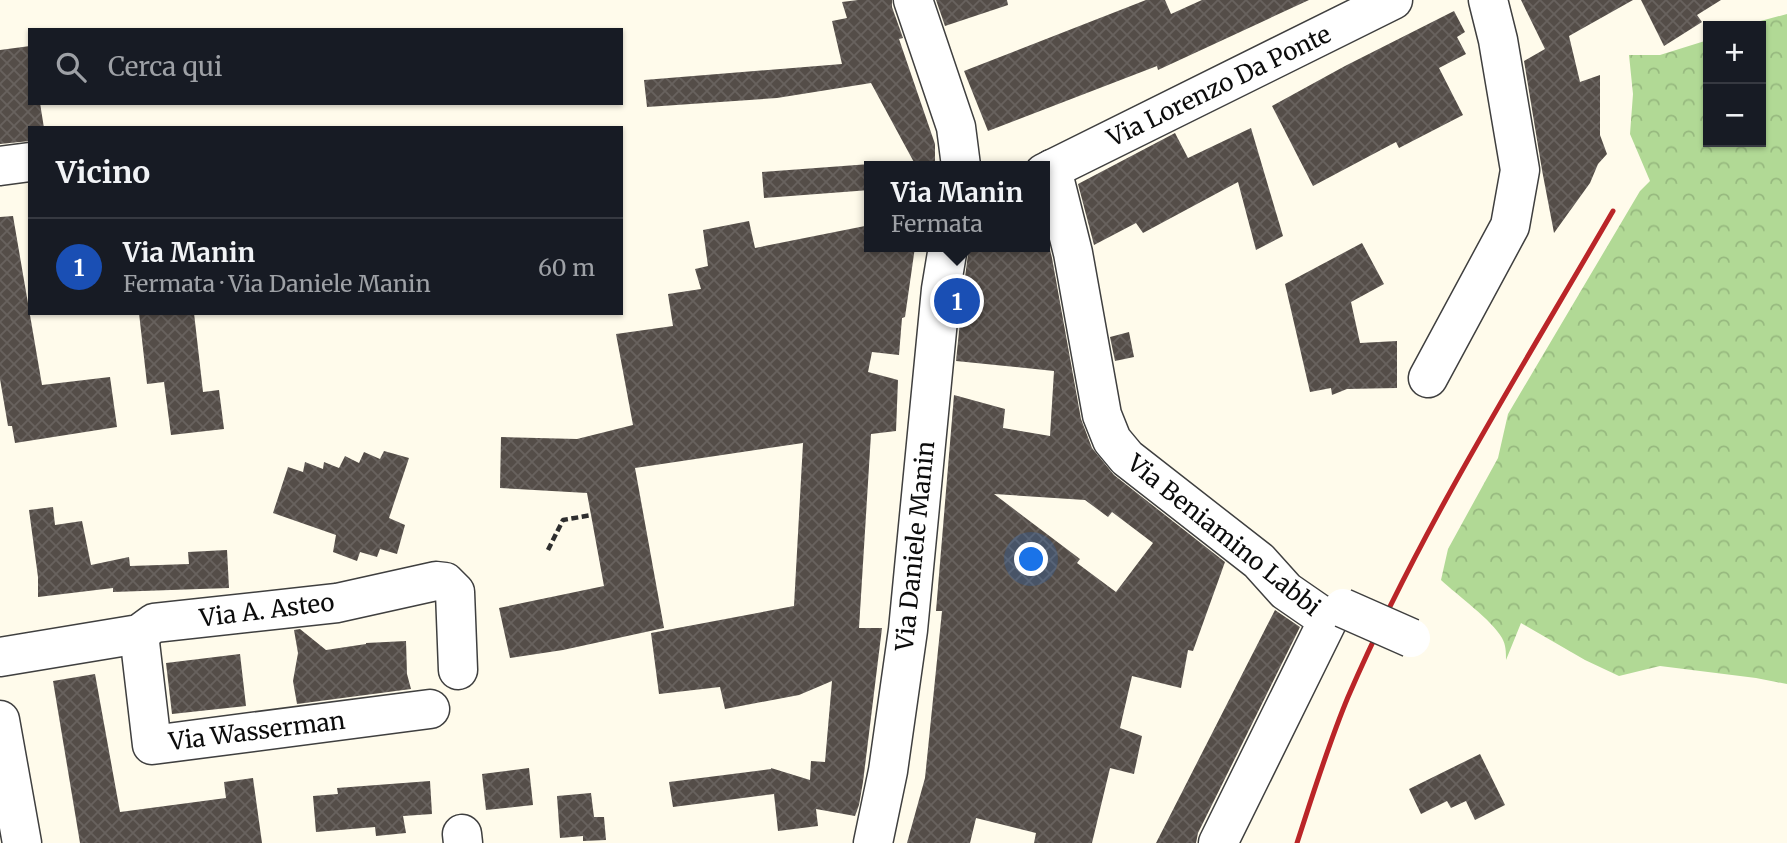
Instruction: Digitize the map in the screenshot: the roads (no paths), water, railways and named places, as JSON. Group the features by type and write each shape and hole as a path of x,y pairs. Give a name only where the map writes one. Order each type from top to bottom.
{"street":[{"path":"913,0 956,127 960,161"},
{"name":"Via Lorenzo Da Ponte","path":"1050,170 1393,0"},
{"path":"1428,378 1510,226 1520,170 1498,40 1488,0"},
{"path":"0,166 28,162"},
{"name":"Via Beniamino Labbi","path":"1050,178 1073,253 1102,415 1112,440 1128,458 1259,561 1286,590 1328,620 1218,843"},
{"name":"Via Daniele Manin","path":"873,843 888,771 908,630 941,289 947,252"},
{"path":"1259,561 1343,608 1416,641"},
{"name":"Via A. Asteo","path":"0,657 139,634 154,623 337,603 436,581 445,582 455,592 458,670"},
{"name":"Via Wasserman","path":"139,634 152,745 430,709"},
{"path":"0,720 22,843"}],"railway":[{"path":"1297,843 1348,697 1407,572 1473,450 1613,211"}],"place":[{"name":"Via Manin","path":"957,301"}]}
